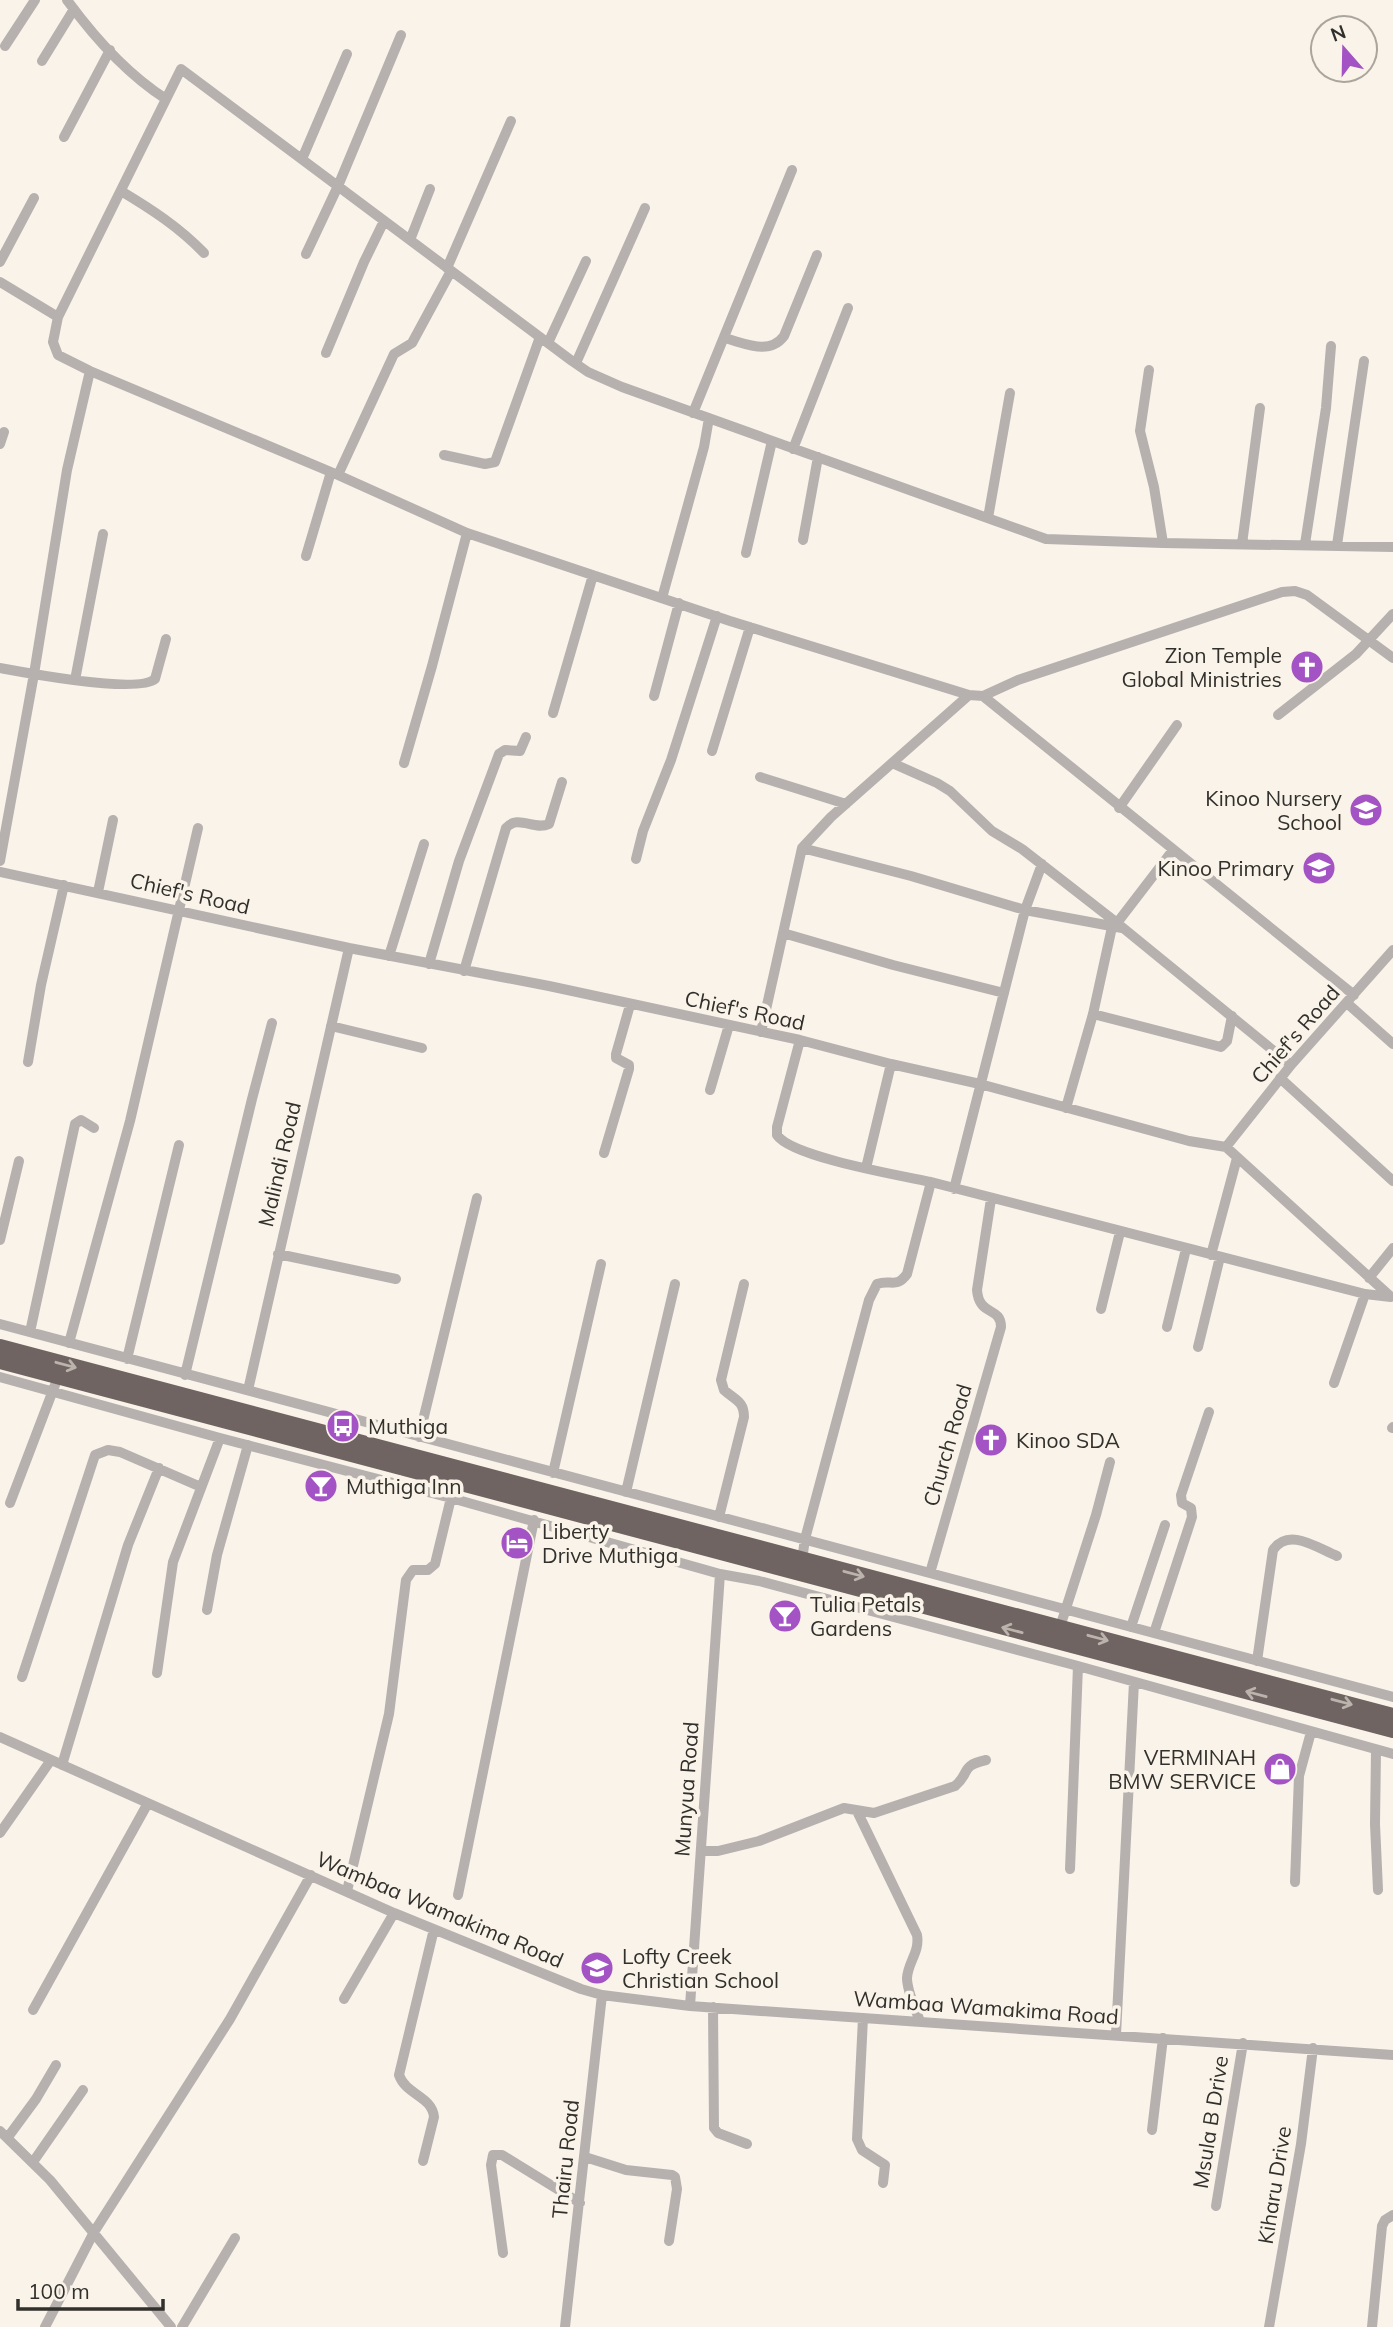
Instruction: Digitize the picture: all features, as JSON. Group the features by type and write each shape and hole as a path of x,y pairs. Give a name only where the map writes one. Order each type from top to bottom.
{"highway":[{"path":"0,1347 617,1524 1393,1730"},
{"path":"0,1362 55,1384 286,1430 431,1463 1393,1716"}],"street":[{"path":"5,46 35,0"},
{"path":"42,61 70,5 145,85 166,99"},
{"path":"306,254 338,186 401,35"},
{"path":"64,137 110,50"},
{"path":"302,159 347,54"},
{"path":"1393,547 1046,539 613,383 576,363 544,340 181,69 58,317 53,342 58,355 90,371 467,533 717,616 969,695 983,696 1018,680 1282,592 1295,591 1307,595 1393,658"},
{"path":"306,556 335,474 394,354 412,342 449,269 511,121"},
{"path":"693,413 792,170"},
{"path":"410,240 430,189"},
{"path":"121,191 165,218 204,253"},
{"path":"0,262 34,198"},
{"path":"576,363 645,208"},
{"path":"327,353 364,262 384,221"},
{"path":"724,338 766,347 778,344 784,336 817,255"},
{"path":"444,455 485,464 495,462 544,340 586,261"},
{"path":"0,282 58,317"},
{"path":"793,449 848,308"},
{"path":"1305,544 1326,408 1331,346"},
{"path":"1337,545 1364,361"},
{"path":"1149,370 1140,431 1154,486 1163,543"},
{"path":"0,861 34,674 64,483 90,371"},
{"path":"988,518 1010,393"},
{"path":"1242,544 1261,408"},
{"path":"662,598 704,447 709,418"},
{"path":"0,444 4,432"},
{"path":"746,553 772,441"},
{"path":"803,540 818,457"},
{"path":"404,763 467,533"},
{"path":"75,680 103,534"},
{"path":"569,683 596,576"},
{"path":"554,713 596,576"},
{"path":"654,696 679,603"},
{"path":"1278,715 1348,660 1393,614"},
{"path":"636,859 643,831 671,760 717,616"},
{"path":"712,751 750,626"},
{"path":"0,668 75,680 144,685 151,683 158,673 166,639"},
{"path":"761,1032 802,848 846,804 969,695"},
{"path":"983,696 1351,999 1393,1044"},
{"path":"1119,808 1177,725"},
{"path":"429,964 458,861 499,754 505,750 520,751 526,737"},
{"path":"892,763 950,791 992,831 1042,864 1291,1065"},
{"path":"760,777 846,804"},
{"path":"464,971 506,828 512,822 538,827 549,824 562,782"},
{"path":"98,892 113,820"},
{"path":"69,1343 130,1121 198,828"},
{"path":"389,956 424,844"},
{"path":"802,848 911,876 1025,910 1117,926"},
{"path":"1066,1108 1117,926 1173,850"},
{"path":"954,1189 1025,910 1042,864"},
{"name":"Chief's Road","path":"0,872 349,948 549,986 800,1040 980,1084 1189,1141 1226,1147 1291,1065 1393,950"},
{"path":"28,1062 41,985 64,885"},
{"path":"783,933 1004,993"},
{"name":"Malindi Road","path":"248,1390 349,948"},
{"path":"604,1153 629,1069 629,1065 616,1058 616,1054 630,1005"},
{"path":"1093,1014 1222,1047 1227,1041 1233,1016"},
{"path":"185,1375 251,1099 272,1023"},
{"path":"331,1026 422,1048"},
{"path":"710,1090 729,1026"},
{"path":"800,1040 777,1135 780,1140 809,1153 1365,1294 1392,1298"},
{"path":"866,1168 891,1064"},
{"path":"1280,1078 1393,1181"},
{"path":"30,1332 75,1124 81,1120 94,1128"},
{"path":"127,1359 179,1145"},
{"path":"1226,1147 1392,1298"},
{"path":"1198,1347 1237,1158"},
{"path":"0,1240 19,1161"},
{"path":"803,1560 805,1539 869,1300 877,1284 895,1284 902,1281 907,1273 931,1182"},
{"path":"419,1437 477,1198"},
{"name":"Church Road","path":"930,1573 1001,1327 1001,1320 997,1315 982,1307 976,1290 991,1199"},
{"path":"1101,1309 1121,1232"},
{"path":"1369,1278 1393,1248"},
{"path":"1167,1327 1186,1249"},
{"path":"278,1254 396,1279"},
{"path":"553,1473 601,1264"},
{"path":"626,1492 675,1284"},
{"path":"719,1517 744,1418 742,1404 724,1390 721,1380 744,1284"},
{"path":"1334,1383 1365,1294"},
{"path":"0,1324 1393,1696"},
{"path":"0,1377 55,1384 220,1438 534,1520 720,1574 759,1581 1078,1666 1393,1754"},
{"path":"10,1503 55,1384"},
{"path":"282,1454 294,1403"},
{"path":"1154,1633 1192,1517 1191,1507 1182,1503 1181,1495 1209,1412"},
{"path":"157,1673 173,1562 220,1438"},
{"path":"431,1463 439,1442"},
{"path":"207,1610 217,1555 229,1521 248,1445"},
{"path":"22,1677 95,1455 108,1450 120,1452 201,1487"},
{"path":"1060,1628 1110,1462"},
{"path":"0,1833 56,1763 128,1545 159,1468"},
{"path":"347,1891 389,1714 406,1580 413,1570 428,1570 435,1564 452,1498"},
{"path":"458,1895 534,1520"},
{"path":"611,1543 617,1524"},
{"path":"1131,1627 1165,1525"},
{"path":"1257,1661 1273,1550 1278,1543 1284,1539 1295,1539 1337,1556"},
{"path":"759,1581 763,1563"},
{"name":"Munyua Road","path":"690,2006 720,1574"},
{"path":"813,1596 817,1577"},
{"path":"1070,1869 1078,1666"},
{"path":"1290,1689 1319,1678"},
{"path":"1116,2035 1133,1682"},
{"path":"1295,1882 1299,1776 1311,1731"},
{"name":"Wambaa Wamakima Road","path":"0,1737 394,1913 581,1990 602,1995 690,2006 1393,2055"},
{"path":"1376,1750 1378,1890"},
{"path":"701,1851 731,1849 759,1841 844,1808 874,1813 946,1790 960,1783 966,1768 986,1760"},
{"path":"33,2010 148,1803"},
{"path":"857,1811 917,1935 917,1950 907,1977 920,2022"},
{"path":"45,2327 94,2232 230,2019 311,1875"},
{"path":"344,2000 394,1913"},
{"path":"423,2161 434,2118 433,2110 405,2086 399,2076 434,1929"},
{"name":"Thairu Road","path":"565,2327 602,1995"},
{"path":"713,2007 714,2128 718,2133 747,2144"},
{"path":"863,2018 856,2139 862,2150 885,2165 883,2183"},
{"path":"1152,2130 1163,2038"},
{"name":"Msula B Drive","path":"1216,2206 1242,2043"},
{"name":"Kiharu Drive","path":"1269,2327 1301,2144 1313,2049"},
{"path":"56,2065 36,2099 4,2134 33,2162 94,2232 171,2327"},
{"path":"33,2162 83,2090"},
{"path":"503,2253 491,2165 493,2155 502,2155 580,2203"},
{"path":"585,2157 626,2169 675,2177 677,2189 669,2241"},
{"path":"1372,2327 1382,2226 1385,2220 1393,2215"},
{"path":"182,2327 235,2238"}],"place":[{"name":"Zion Temple Global Ministries","path":"1307,667"},
{"name":"Kinoo Nursery School","path":"1366,810"},
{"name":"Kinoo Primary","path":"1319,868"},
{"name":"Muthiga","path":"343,1426"},
{"name":"Kinoo SDA","path":"991,1440"},
{"name":"Muthiga Inn","path":"321,1486"},
{"name":"Liberty Drive Muthiga","path":"517,1543"},
{"name":"Tulia Petals Gardens","path":"785,1616"},
{"name":"VERMINAH BMW SERVICE","path":"1280,1769"},
{"name":"Lofty Creek Christian School","path":"597,1968"}]}
